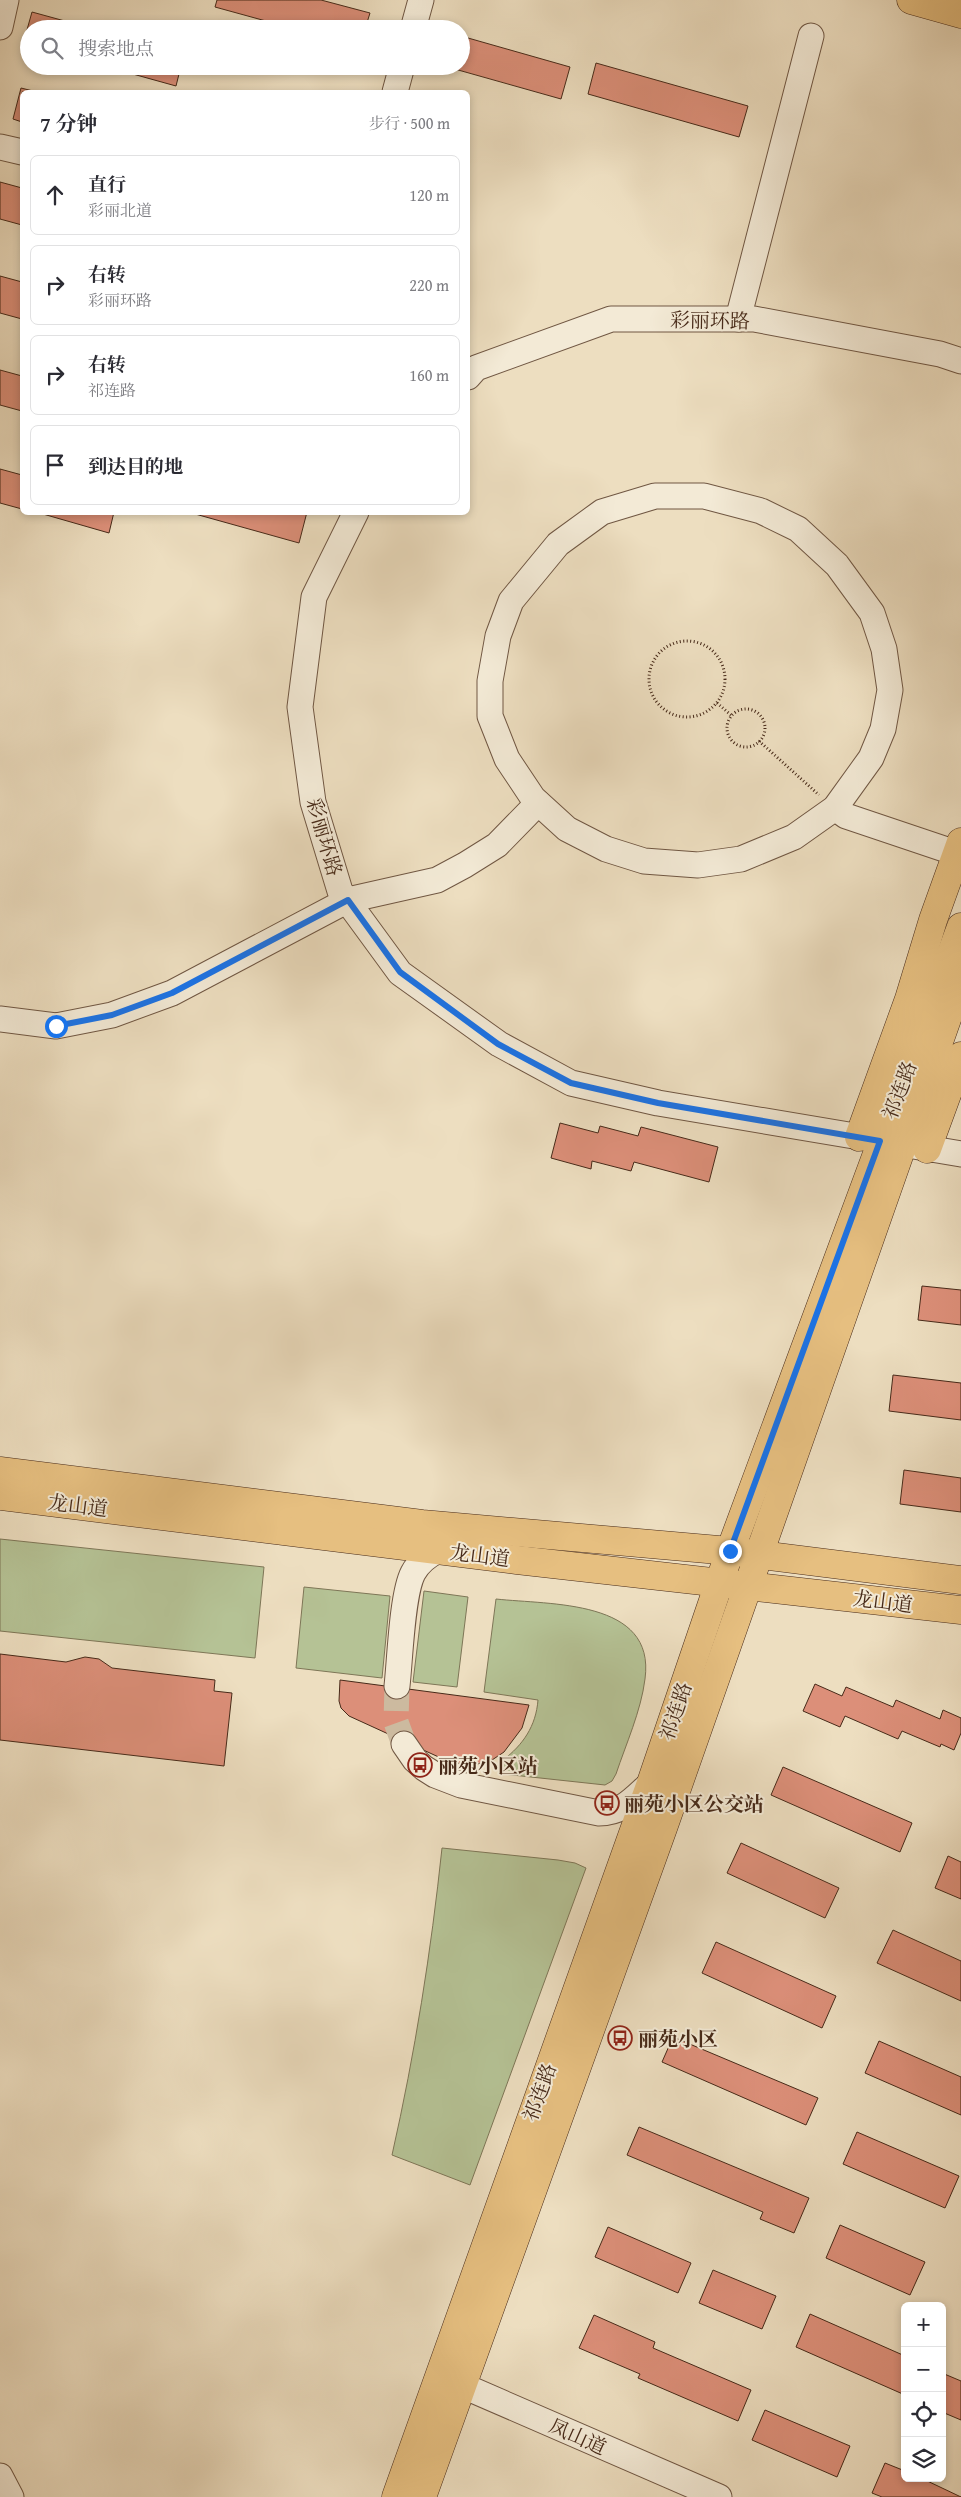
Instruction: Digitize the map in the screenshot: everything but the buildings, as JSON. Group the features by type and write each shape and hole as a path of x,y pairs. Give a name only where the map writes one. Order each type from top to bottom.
{"main road":[{"path":"911,0 961,14"},
{"path":"892,1143 909,999 959,848"},
{"name":"祁连路","path":"396,2497 448,2384 656,1846 758,1555 961,927"},
{"name":"祁连路","path":"422,2497 448,2384 730,1551 892,1143 961,979"},
{"path":"892,1143 961,1056"},
{"name":"龙山道","path":"0,1471 422,1524 730,1551 961,1580"},
{"name":"龙山道","path":"0,1496 439,1550 961,1610"}],"street":[{"path":"0,28 6,0"},
{"path":"415,20 421,0"},
{"path":"738,319 811,36"},
{"path":"395,90 399,75"},
{"path":"0,147 20,152"},
{"name":"彩丽环路","path":"470,374 476,368 611,319 754,319 940,354 961,361"},
{"path":"655,496 704,496 762,511 798,529 838,565 872,613 884,649 890,690 883,729 871,758 835,808 794,838 742,859 698,865 644,861 606,849 567,829 538,803 507,759 490,716 490,681 498,636 511,601 558,544 602,512 655,496"},
{"name":"彩丽环路","path":"355,515 314,597 300,707 313,802 340,890 400,972 498,1044 571,1083 658,1103 961,1154"},
{"path":"0,1019 56,1026 112,1015 172,993 348,900 436,880 497,845 538,803"},
{"path":"835,808 846,816 959,848"},
{"path":"397,1686 407,1600 412,1575 424,1560 439,1550"},
{"path":"404,1744 415,1760 424,1768 435,1775 461,1785 600,1813 610,1813 622,1809 650,1783"},
{"name":"凤山道","path":"448,2384 697,2497"},
{"name":"凤山道","path":"448,2384 719,2497"},
{"path":"0,2476 10,2497"}],"path":[{"path":"686,641 698,643 709,648 718,657 724,668 723,692 717,703 707,712 695,716 682,717 670,713 659,706 652,695 649,682 650,669 655,658 663,649 674,643 686,641"},
{"path":"717,703 731,715"},
{"path":"748,708 759,714 764,724 763,736 754,745 741,746 730,739 726,726 731,715 748,708"},
{"path":"759,741 835,808"}],"green space":[{"path":"0,1539 264,1567 255,1658 0,1631"},
{"path":"304,1587 390,1596 382,1678 296,1668"},
{"path":"424,1591 468,1597 457,1687 413,1682"},
{"path":"496,1599 570,1606 595,1611 617,1620 634,1634 644,1653 645,1679 637,1715 612,1781 605,1785 503,1774 503,1760 517,1748 527,1734 537,1709 538,1700 484,1692"},
{"path":"442,1848 558,1860 575,1863 586,1868 470,2185 392,2155 422,2002"}],"tunnel":[{"path":"397,1686 396,1722 404,1744"}],"place":[{"name":"丽苑小区站","path":"420,1765"},
{"name":"丽苑小区公交站","path":"607,1803"},
{"name":"丽苑小区","path":"620,2038"}],"route":[{"path":"56,1026 112,1015 172,993 348,900 400,972 498,1044 571,1083 658,1103 880,1141 730,1551"}]}
